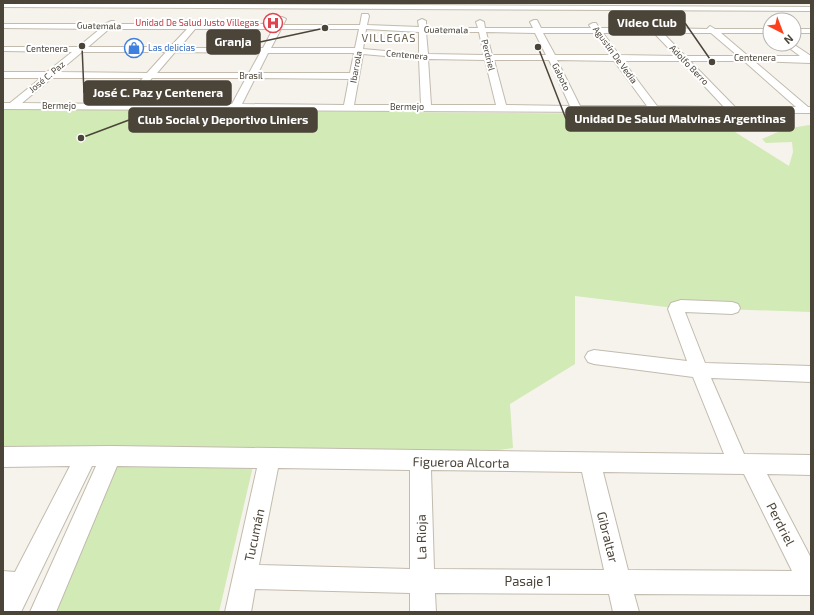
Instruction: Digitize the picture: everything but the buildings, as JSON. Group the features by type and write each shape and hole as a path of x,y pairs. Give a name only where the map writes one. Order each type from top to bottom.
{"street":[{"path":"730,3 762,26"},
{"path":"796,3 809,10"},
{"path":"14,32 57,4"},
{"name":"José C. Paz","path":"8,106 134,4"},
{"path":"123,106 212,4"},
{"path":"235,108 290,4"},
{"path":"3,5 475,5 526,6 583,11 632,6 683,6 809,10"},
{"name":"Ibarrola","path":"349,107 368,5"},
{"path":"421,5 426,107"},
{"name":"Perdriel","path":"475,5 501,107"},
{"name":"Gaboto","path":"526,6 576,107"},
{"name":"Adolfo Berro","path":"632,6 732,109"},
{"path":"683,6 808,110"},
{"name":"Agustín De Vedia","path":"583,11 653,108"},
{"name":"Guatemala","path":"3,26 363,26 422,30 482,31 762,31"},
{"name":"Centenera","path":"3,49 359,51 424,56 810,59"},
{"path":"800,52 810,59"},
{"name":"Brasil","path":"3,75 354,76"},
{"name":"Bermejo","path":"8,106 235,108 576,107 808,110"},
{"name":"Perdriel","path":"732,308 681,306 676,309 698,370 744,464 811,583"},
{"path":"594,357 698,370 811,374"},
{"path":"8,612 12,584 86,456"},
{"path":"43,612 111,456"},
{"name":"Figueroa Alcorta","path":"3,457 111,456 811,465"},
{"name":"Tucumán","path":"238,612 269,459"},
{"name":"La Rioja","path":"420,461 424,612"},
{"name":"Gibraltar","path":"590,463 626,612"},
{"name":"Pasaje 1","path":"245,577 422,581 811,583"}],"green space":[{"path":"3,108 655,114 726,110 730,122 758,118 764,128 735,132 789,166 793,152 792,142 766,143 762,139 785,129 809,125 811,126 811,312 666,307 575,296 575,364 510,404 513,448 420,461 3,457"},
{"path":"113,462 254,462 219,612 48,612"}],"place":[{"name":"Unidad De Salud Justo Villegas","path":"273,23"},
{"name":"Granja","path":"325,28"},
{"name":"José C. Paz y Centenera","path":"82,46"},
{"name":"Unidad De Salud Malvinas Argentinas","path":"538,47"},
{"name":"Las delicias","path":"134,48"},
{"name":"Video Club","path":"712,62"},
{"name":"Club Social y Deportivo Liniers","path":"81,138"}],"district":[{"name":"VILLEGAS","path":"389,38"}]}
